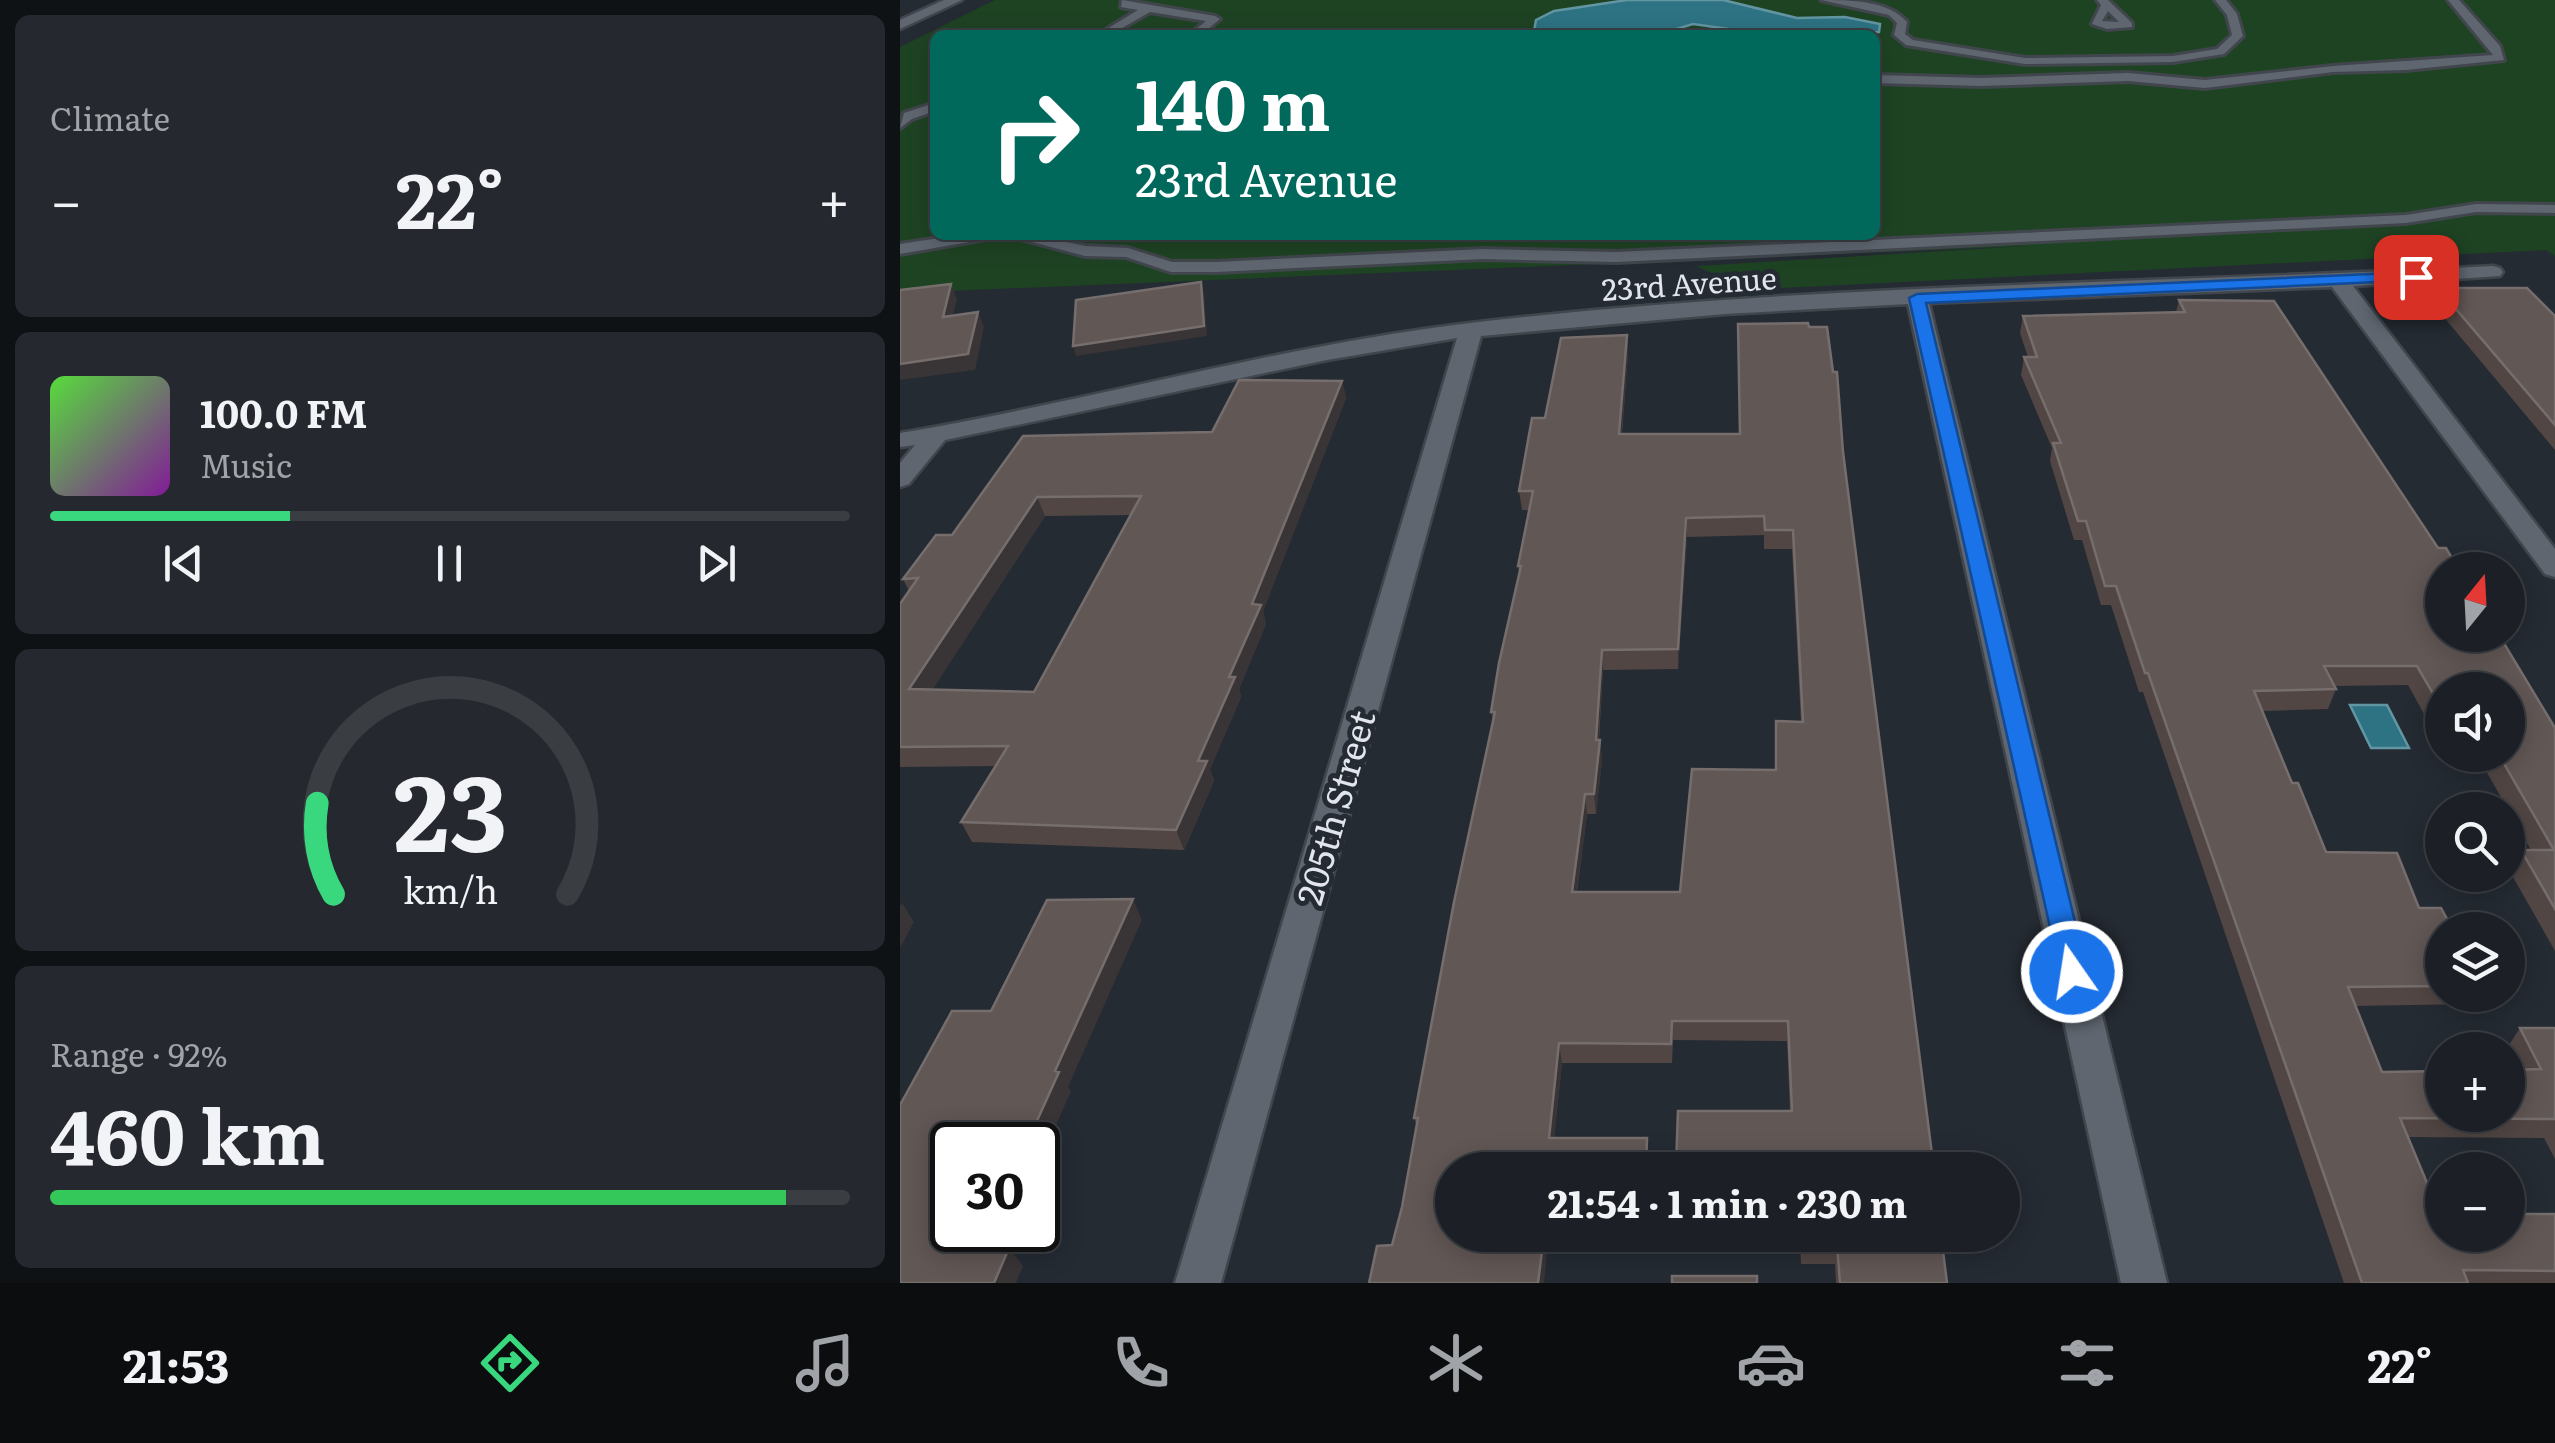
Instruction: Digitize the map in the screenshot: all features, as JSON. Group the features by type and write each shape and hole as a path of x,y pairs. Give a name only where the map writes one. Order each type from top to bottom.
{"street":[{"path":"900,25 954,0"},
{"name":"23rd Avenue","path":"900,440 1350,346 1471,330 1664,312 2493,272"},
{"path":"2339,281 2555,568"},
{"path":"1917,298 2144,1283"},
{"name":"205th Street","path":"1198,1283 1471,330"},
{"path":"900,479 936,434"}],"lane":[{"path":"1127,0 1125,5 1215,20 1201,30"},
{"path":"1111,30 1166,0"},
{"path":"1826,0 1892,12 1902,22 1899,35 1910,43 2026,61 2173,59 2220,52 2238,36 2232,14 2220,0"},
{"path":"2083,0 2104,3"},
{"path":"1880,78 1982,82 2128,77 2205,84 2333,69 2406,68 2500,58 2496,48 2453,0"},
{"path":"900,124 908,116 930,109"},
{"path":"1036,240 1085,251 1128,253 1171,267 1216,268 1482,254 1616,257 1745,252 2406,219 2476,208 2555,208"},
{"path":"900,249 955,240"}],"green space":[{"path":"995,0 2555,0 2555,256 2546,250 1781,288 1739,285 1696,266 2028,246 900,293 900,47 930,32 930,240 1880,240 1880,30 934,30"}],"water":[{"path":"1627,0 1723,0 1797,18 1845,17 1880,24 1879,30 1736,30 1693,24 1673,30 1534,30 1536,20 1554,11"},
{"path":"2350,705 2387,705 2409,748 2371,748"}],"building":[{"path":"1201,282 1204,326 1073,346 1076,300"},
{"path":"951,284 943,317 978,312 968,354 900,364 900,290"},
{"path":"2438,288 2527,288 2555,316 2555,425"},
{"path":"2179,300 2274,301 2438,548 2448,552 2425,552 2425,652 2509,652 2521,672 2425,672 2425,680 2417,666 2324,666 2336,689 2254,691 2326,852 2397,853 2419,908 2441,908 2443,912 2425,912 2425,986 2348,987 2382,1072 2425,1071 2425,1118 2400,1118 2425,1178 2425,1252 2525,1252 2525,1214 2555,1214 2555,1271 2463,1270 2468,1283 2362,1283 2148,673 2116,586 2105,586 2086,521 2078,521 2053,443 2061,443 2024,357 2037,357 2023,316 2185,312"},
{"path":"1808,323 1809,327 1827,327 1833,372 1837,372 1843,452 1932,1152 1677,1152 1678,1111 1792,1111 1788,1021 1672,1021 1671,1044 1559,1043 1549,1138 1647,1138 1647,1152 1435,1152 1435,1252 1542,1252 1538,1283 1369,1283 1377,1246 1392,1245 1402,1207 1418,1118 1414,1118 1454,902 1495,712 1491,712 1499,663 1521,566 1533,491 1519,491 1532,418 1545,418 1561,338 1627,335 1619,434 1740,434 1738,324","holes":["1764,516 1765,530 1793,530 1803,722 1776,721 1776,770 1692,769 1680,892 1572,892 1585,794 1594,794 1602,650 1678,649 1686,518"]},
{"path":"1239,380 1342,381 1252,604 1261,605 1198,761 1207,761 1176,830 961,822 1008,746 900,747 900,604 918,578 903,579 936,535 952,535 1023,436 1212,432","holes":["1141,496 1034,692 909,689 1037,497"]},
{"path":"2525,678 2555,728 2555,909 2525,857 2525,850 2554,850 2525,800 2525,792 2520,792 2509,772 2525,772"},
{"path":"1133,899 1055,1071 1059,1072 1036,1122 930,1122 930,1252 1007,1252 994,1283 900,1283 900,1105 952,1011 991,1011 1047,900"},
{"path":"2520,1028 2555,1028 2555,1119 2525,1119 2525,1069 2541,1069"},
{"path":"1838,1252 1943,1252 1947,1283 1840,1283"},
{"path":"1672,1276 1757,1276 1757,1283 1672,1283"}],"route":[{"path":"2072,972 1917,298 2416,277"}]}
